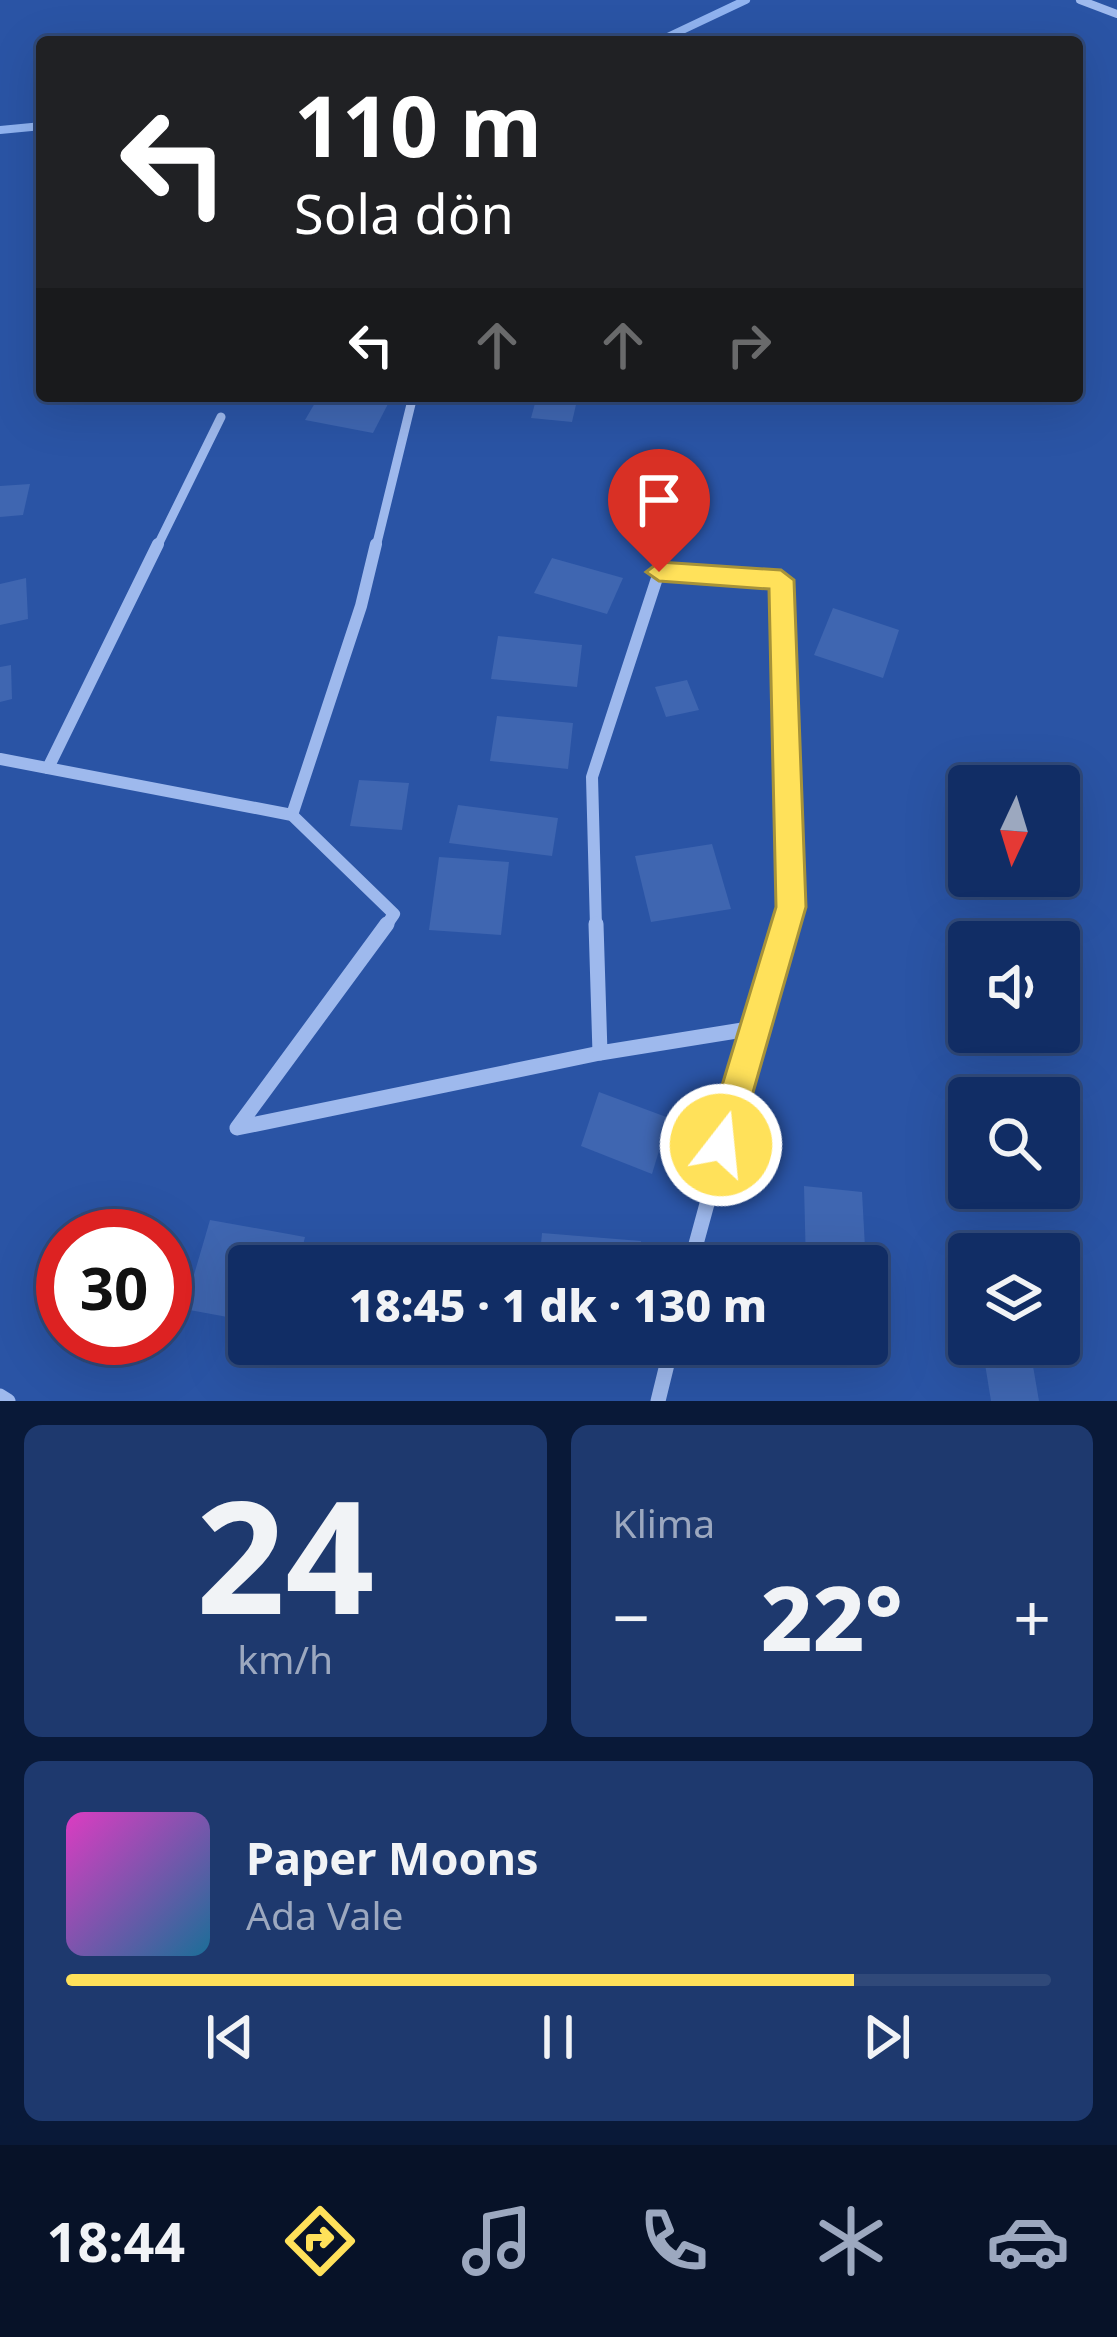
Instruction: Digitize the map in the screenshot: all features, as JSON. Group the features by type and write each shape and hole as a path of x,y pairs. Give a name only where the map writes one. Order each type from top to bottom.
{"street":[{"path":"1080,0 1117,14"},
{"path":"292,815 361,606 412,402"},
{"path":"48,768 221,417"},
{"path":"600,1053 592,777 659,572 781,580 791,907 696,1245"},
{"path":"0,759 292,815 394,914 237,1129 600,1053 756,1028"},
{"path":"658,1401 667,1365"},
{"path":"0,1396 8,1401"}],"shaded area":[{"path":"0,0 1117,0 1117,1401 0,1401"}],"building":[{"path":"316,402 389,402 373,433 305,420"},
{"path":"535,402 577,402 572,422 531,418"},
{"path":"30,484 23,515 0,517 0,486"},
{"path":"552,558 623,578 607,614 534,593"},
{"path":"26,578 28,619 0,625 0,584"},
{"path":"833,608 899,630 883,678 814,655"},
{"path":"498,636 582,645 577,687 491,679"},
{"path":"11,665 12,699 0,702 0,667"},
{"path":"687,680 699,710 666,717 655,687"},
{"path":"497,716 573,723 568,769 490,761"},
{"path":"359,780 409,783 402,830 350,826"},
{"path":"458,805 558,818 552,856 449,843"},
{"path":"712,844 731,909 651,922 635,856"},
{"path":"439,857 509,862 501,935 429,930"},
{"path":"599,1092 669,1118 652,1174 581,1146"},
{"path":"804,1186 862,1192 865,1245 805,1245"},
{"path":"210,1220 305,1237 303,1245 228,1245 228,1317 192,1310 192,1282"},
{"path":"542,1233 641,1241 641,1245 541,1245"},
{"path":"985,1365 1033,1366 1039,1401 991,1401"}],"waterway":[{"path":"670,36 746,0"},
{"path":"0,130 36,127"}],"route":[{"path":"659,572 781,580 791,907 721,1145"}]}
